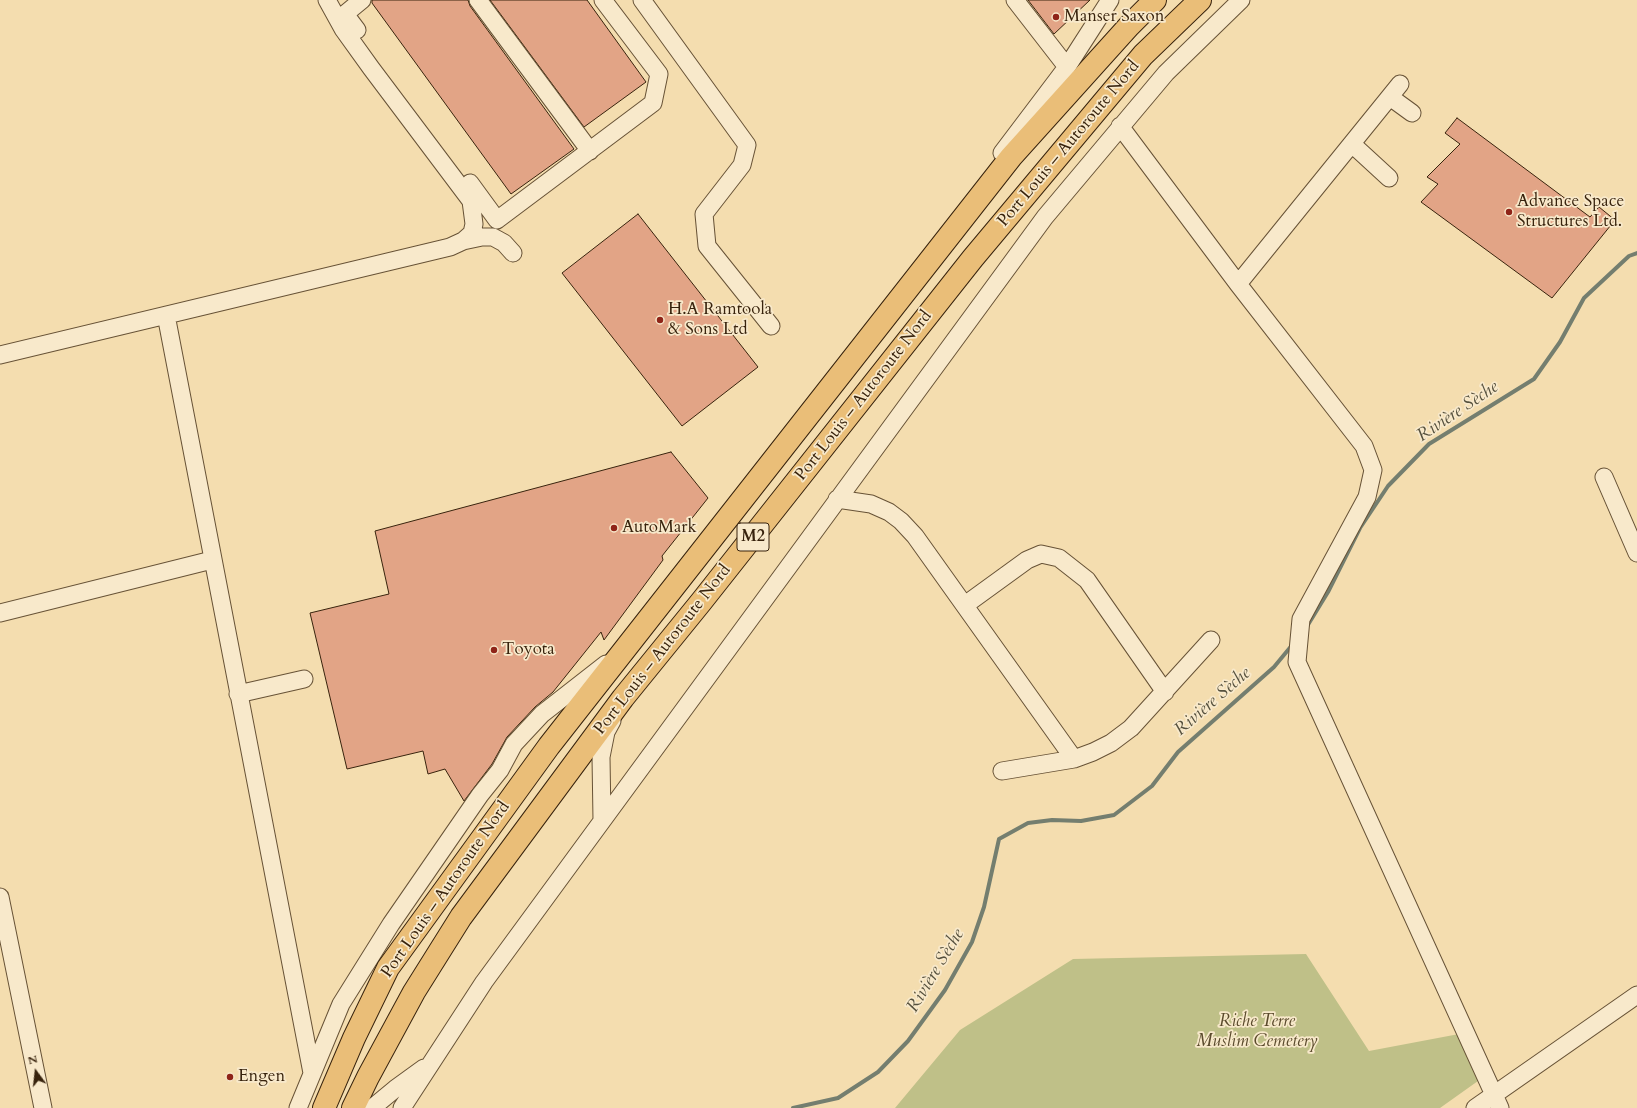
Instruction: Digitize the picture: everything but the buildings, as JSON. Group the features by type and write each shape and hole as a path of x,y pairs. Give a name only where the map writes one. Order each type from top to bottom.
{"highway":[{"name":"Port Louis – Autoroute Nord","path":"324,1108 354,1038 388,968 549,746 1011,157 1129,26 1155,0"},
{"name":"Port Louis – Autoroute Nord","path":"353,1108 414,992 461,917 623,698 973,258 1143,55 1200,0"}],"street":[{"path":"327,0 343,29 471,201 474,224 472,233 463,241"},
{"path":"362,0 345,14 497,220 653,103 659,74 603,0"},
{"path":"478,0 590,151"},
{"path":"642,0 746,145 742,165 704,214 707,246 771,326"},
{"path":"1015,0 1068,67"},
{"path":"943,243 981,179 1068,67 1110,0"},
{"path":"402,1108 484,982 1044,217 1166,73 1241,0"},
{"path":"1238,284 1395,91 1412,113"},
{"path":"1120,126 1238,284 1364,446 1373,470 1367,497 1302,619 1297,662 1498,1101"},
{"path":"1352,144 1389,178"},
{"path":"0,356 450,247 463,241 482,237 493,237 504,243 514,253"},
{"path":"166,315 212,560 312,1072"},
{"path":"1604,477 1637,553"},
{"path":"837,499 871,504 889,512 901,521 915,536 942,577 964,605 1074,759"},
{"path":"964,605 1027,560 1041,554 1059,558 1087,580 1165,692"},
{"path":"0,613 212,560"},
{"path":"1002,771 1074,759 1094,752 1111,743 1131,728 1211,640"},
{"path":"298,1108 341,1004 391,924 480,795 500,770 514,744 542,714 627,647"},
{"path":"238,694 304,679"},
{"path":"602,820 601,757 606,732 623,698"},
{"path":"0,897 43,1108"},
{"path":"1475,1108 1498,1101 1637,995"},
{"path":"372,1108 394,1089 431,1063"}],"green space":[{"name":"Riche Terre Muslim Cemetery","path":"1306,954 1369,1051 1459,1034 1478,1081 1440,1108 895,1108 960,1030 1073,959"}],"waterway":[{"name":"Rivière Sèche","path":"1306,628 1328,592 1360,528 1388,486 1429,444 1534,379 1560,342 1584,298 1629,256 1637,253"},
{"name":"Rivière Sèche","path":"793,1108 838,1098 878,1072 908,1041 945,990 972,942 984,907 999,839 1028,823 1052,820 1081,821 1114,815 1152,786 1178,752 1274,667 1293,644"}],"place":[{"name":"Manser Saxon","path":"1056,17"},
{"name":"Advance Space Structures Ltd.","path":"1509,212"},
{"name":"H.A Ramtoola & Sons Ltd","path":"660,320"},
{"name":"AutoMark","path":"614,528"},
{"name":"Toyota","path":"494,650"},
{"name":"Engen","path":"230,1077"}]}
